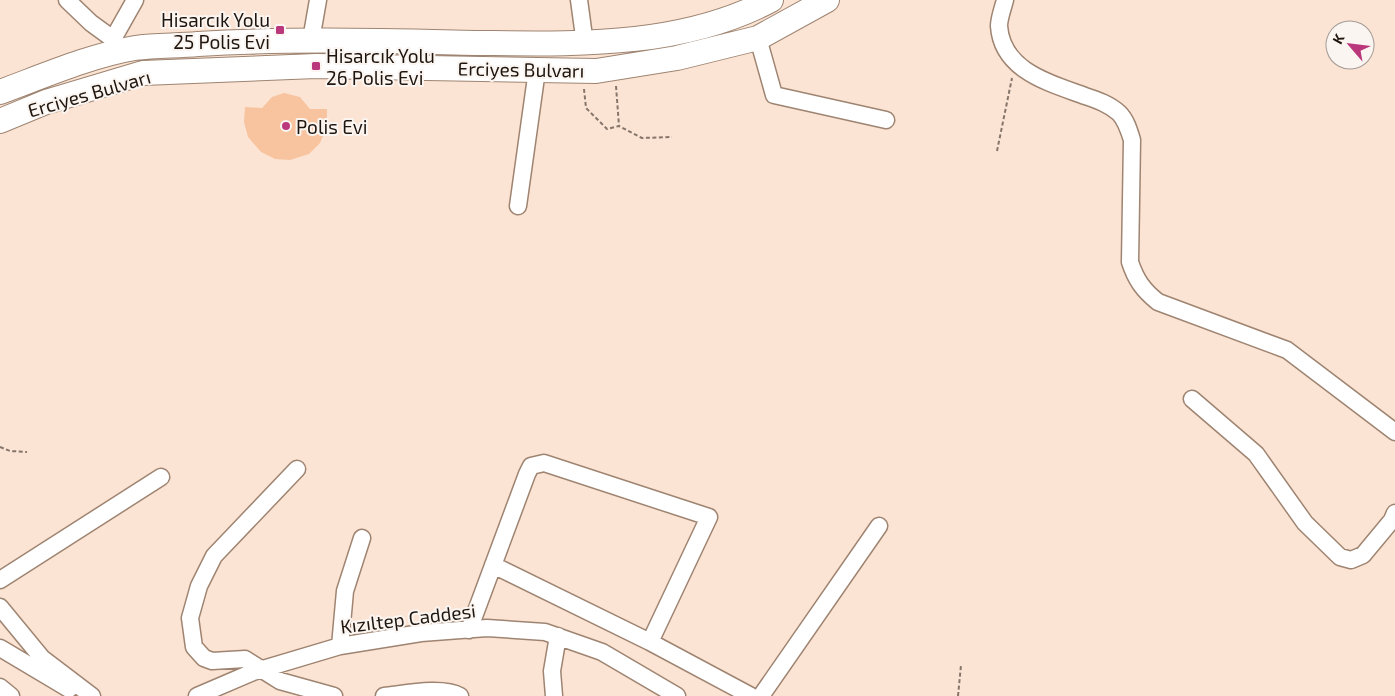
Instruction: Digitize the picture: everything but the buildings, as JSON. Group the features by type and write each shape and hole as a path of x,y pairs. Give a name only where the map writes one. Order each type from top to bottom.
{"highway":[{"name":"Erciyes Bulvarı","path":"0,92 75,65 115,46 134,48 225,42 311,40 585,44 673,34 748,12 772,0"},
{"name":"Erciyes Bulvarı","path":"0,121 46,102 143,73 316,66 581,71 615,68 678,58 758,38 827,0"}],"street":[{"path":"67,0 115,46 135,0"},
{"path":"311,40 318,0"},
{"path":"579,0 585,44"},
{"path":"1005,0 999,25 1004,45 1015,62 1040,80 1109,105 1120,114 1128,126 1132,140 1130,262 1136,278 1145,292 1158,302 1287,350 1395,432"},
{"path":"758,38 774,95 886,120"},
{"path":"518,206 537,70"},
{"path":"1192,399 1256,454 1305,523 1340,557 1351,560 1363,555 1392,520 1395,513"},
{"path":"469,630 527,474 532,466 539,463 709,517 650,642"},
{"path":"297,470 214,556 199,586 190,618 194,647 204,658 212,661 245,659 280,680 334,696"},
{"path":"0,580 161,477"},
{"path":"761,696 879,526"},
{"path":"340,646 345,591 362,538"},
{"path":"493,565 650,642 751,696"},
{"path":"0,608 42,658 92,696"},
{"name":"Kızıltep Caddesi","path":"197,696 263,669 340,646 421,633 487,628 545,632 558,636 602,652 677,696"},
{"path":"554,696 552,671 558,636"},
{"path":"0,648 63,686 84,696"},
{"path":"0,687 11,696"},
{"path":"384,696 420,692 455,693 460,696"}],"path":[{"path":"997,151 1015,62"},
{"path":"615,68 619,126"},
{"path":"581,71 586,108 607,129 619,126 642,138 672,137"},
{"path":"0,447 10,451 27,452"},
{"path":"958,696 961,665"}],"place":[{"name":"Hisarcık Yolu 25 Polis Evi","path":"280,30"},
{"name":"Hisarcık Yolu 26 Polis Evi","path":"316,66"},
{"name":"Polis Evi","path":"286,126"}]}
